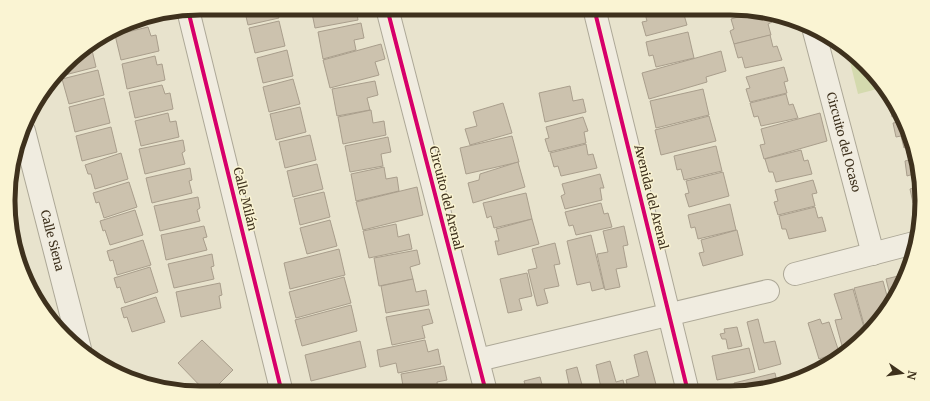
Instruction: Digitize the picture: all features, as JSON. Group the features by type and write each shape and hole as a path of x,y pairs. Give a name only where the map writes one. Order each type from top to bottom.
{"street":[{"name":"Calle Milán","path":"189,15 280,386"},
{"name":"Circuito del Arenal","path":"389,15 484,386"},
{"name":"Avenida del Arenal","path":"596,15 687,386"},
{"name":"Circuito del Ocaso","path":"815,36 873,254"},
{"name":"Calle Siena","path":"26,138 78,340"},
{"path":"795,274 910,244"},
{"path":"478,360 768,291"}],"green space":[{"path":"849,59 861,69 878,89 858,94"}],"building":[{"path":"246,15 278,15 279,18 248,25"},
{"path":"312,15 357,15 358,20 315,28"},
{"path":"645,15 684,15 687,25 646,36 642,22 647,21"},
{"path":"744,15 771,20 772,22 768,24 771,35 734,44 730,31 734,29 731,19"},
{"path":"279,21 285,46 255,53 249,28"},
{"path":"361,23 364,38 354,40 356,50 323,59 318,32"},
{"path":"148,27 151,36 156,35 159,51 121,60 115,36"},
{"path":"688,32 694,58 656,67 653,55 649,56 646,42"},
{"path":"770,35 773,47 777,46 782,60 745,68 742,57 738,58 734,44"},
{"path":"381,44 385,59 375,62 379,75 330,88 323,60"},
{"path":"92,50 96,67 63,75"},
{"path":"287,50 293,76 263,83 257,58"},
{"path":"721,51 726,71 706,77 707,82 649,99 642,73"},
{"path":"155,56 157,65 162,64 165,80 127,89 122,64"},
{"path":"784,67 788,81 784,82 787,93 750,102 746,89 750,88 746,77"},
{"path":"98,70 104,95 69,104 62,79"},
{"path":"293,79 300,104 269,112 263,87"},
{"path":"375,81 378,95 367,98 370,110 337,116 332,89"},
{"path":"162,85 165,94 170,93 173,109 135,118 129,92"},
{"path":"570,86 573,101 583,99 586,112 545,122 539,93"},
{"path":"703,89 709,115 656,128 650,101"},
{"path":"786,94 789,105 793,104 798,118 761,126 758,116 754,117 750,103"},
{"path":"104,98 110,123 75,132 69,107"},
{"path":"503,103 512,133 470,145 465,129 477,126 473,112"},
{"path":"300,107 306,132 276,140 270,114"},
{"path":"890,108 895,116 892,117"},
{"path":"371,110 373,123 384,121 386,135 343,144 338,117"},
{"path":"168,113 170,122 176,121 179,137 141,146 135,121"},
{"path":"820,113 827,141 764,159 760,145 765,144 761,129"},
{"path":"709,116 716,141 661,155 655,130"},
{"path":"583,117 588,131 584,132 586,143 549,152 545,139 549,138 546,127"},
{"path":"898,122 907,147 904,148 901,136 896,137 893,123"},
{"path":"111,127 117,152 82,161 76,136"},
{"path":"310,135 316,160 285,168 279,142"},
{"path":"512,136 519,162 466,174 460,148"},
{"path":"388,137 391,152 381,154 383,166 350,172 345,146"},
{"path":"183,140 185,151 182,153 185,164 145,174 139,149"},
{"path":"586,144 588,155 593,154 597,168 561,176 558,166 554,167 550,153"},
{"path":"716,146 722,171 684,180 681,169 677,170 674,156"},
{"path":"906,149 908,149 909,152 913,174 907,176 905,161 909,160"},
{"path":"801,150 804,161 808,160 812,174 776,182 773,172 769,172 765,159"},
{"path":"121,153 128,179 95,189 91,174 88,174 85,165"},
{"path":"518,162 525,187 473,203 468,183 479,180 480,174"},
{"path":"317,164 323,189 293,197 287,171"},
{"path":"384,167 386,179 397,177 399,191 356,201 351,174"},
{"path":"190,168 192,180 189,181 192,193 152,203 146,178"},
{"path":"723,172 729,196 689,207 685,194 689,193 686,181"},
{"path":"600,174 604,188 600,188 602,200 565,209 561,196 565,194 562,184"},
{"path":"813,180 817,193 812,194 815,206 778,215 774,202 778,201 775,190"},
{"path":"129,182 137,207 104,218 99,202 96,203 93,193"},
{"path":"417,187 423,215 363,230 356,202"},
{"path":"915,188 915,202 913,203 910,189"},
{"path":"324,192 330,217 300,225 294,199"},
{"path":"526,193 532,219 494,228 491,216 487,218 483,203"},
{"path":"198,197 200,208 197,210 200,221 160,231 154,206"},
{"path":"601,203 604,214 608,213 612,227 576,235 573,225 569,226 565,212"},
{"path":"730,204 736,230 698,239 695,227 691,228 688,215"},
{"path":"815,207 818,218 822,217 826,231 789,239 786,229 782,229 779,216"},
{"path":"135,210 143,235 110,245 100,221"},
{"path":"532,219 539,244 498,255 495,241 499,241 496,229"},
{"path":"330,220 337,246 307,254 300,228"},
{"path":"396,224 398,237 409,234 412,249 369,258 363,231"},
{"path":"204,226 207,237 203,238 207,250 166,260 161,235"},
{"path":"624,226 628,245 623,246 627,267 616,269 620,287 605,290 597,254 608,252 603,231"},
{"path":"737,230 743,255 703,266 699,253 704,252 701,240"},
{"path":"591,235 604,288 592,291 590,282 577,285 567,241"},
{"path":"143,240 151,265 117,275 113,260 110,261 107,251"},
{"path":"555,243 560,264 554,265 559,286 544,289 548,303 537,306 528,270 537,268 532,249"},
{"path":"339,249 345,275 290,289 284,263"},
{"path":"417,250 420,264 410,267 413,279 379,286 374,258"},
{"path":"212,254 214,266 211,267 214,279 174,288 168,264"},
{"path":"150,267 158,292 125,303 120,287 117,288 114,278"},
{"path":"527,273 532,296 519,299 522,310 508,313 500,279"},
{"path":"899,276 890,294 886,279"},
{"path":"344,277 351,303 296,318 289,292"},
{"path":"413,279 416,292 426,290 429,305 386,313 381,286"},
{"path":"883,281 887,298 865,328 854,288"},
{"path":"220,283 222,295 219,296 221,308 181,317 176,292"},
{"path":"853,289 864,328 843,348 835,320 842,319 834,294"},
{"path":"156,297 165,322 132,332 127,317 124,318 121,308"},
{"path":"351,305 357,331 302,346 295,320"},
{"path":"429,309 433,323 422,326 425,338 392,345 386,317"},
{"path":"758,319 764,343 775,341 781,364 759,370 747,322"},
{"path":"820,319 822,324 829,322 839,351 819,359 808,323"},
{"path":"737,327 742,346 728,349 726,339 722,339 720,334 725,333 724,329"},
{"path":"202,340 233,370 217,386 200,386 178,363"},
{"path":"425,340 428,352 438,349 441,364 398,373 396,363 380,367 377,350"},
{"path":"360,341 366,367 311,381 305,355"},
{"path":"749,348 755,372 717,380 712,356"},
{"path":"647,351 656,386 628,386 626,380 639,376 634,355"},
{"path":"610,361 616,382 623,380 624,386 601,386 596,365"},
{"path":"444,366 447,380 437,382 437,386 403,386 401,374"},
{"path":"577,367 582,386 560,386 569,384 566,370"},
{"path":"775,373 777,380 742,386 735,386 734,383"},
{"path":"540,377 542,386 525,386 524,381"}],"cycle path":[{"path":"189,15 280,386"},
{"path":"389,15 484,386"},
{"path":"596,15 687,386"}]}
